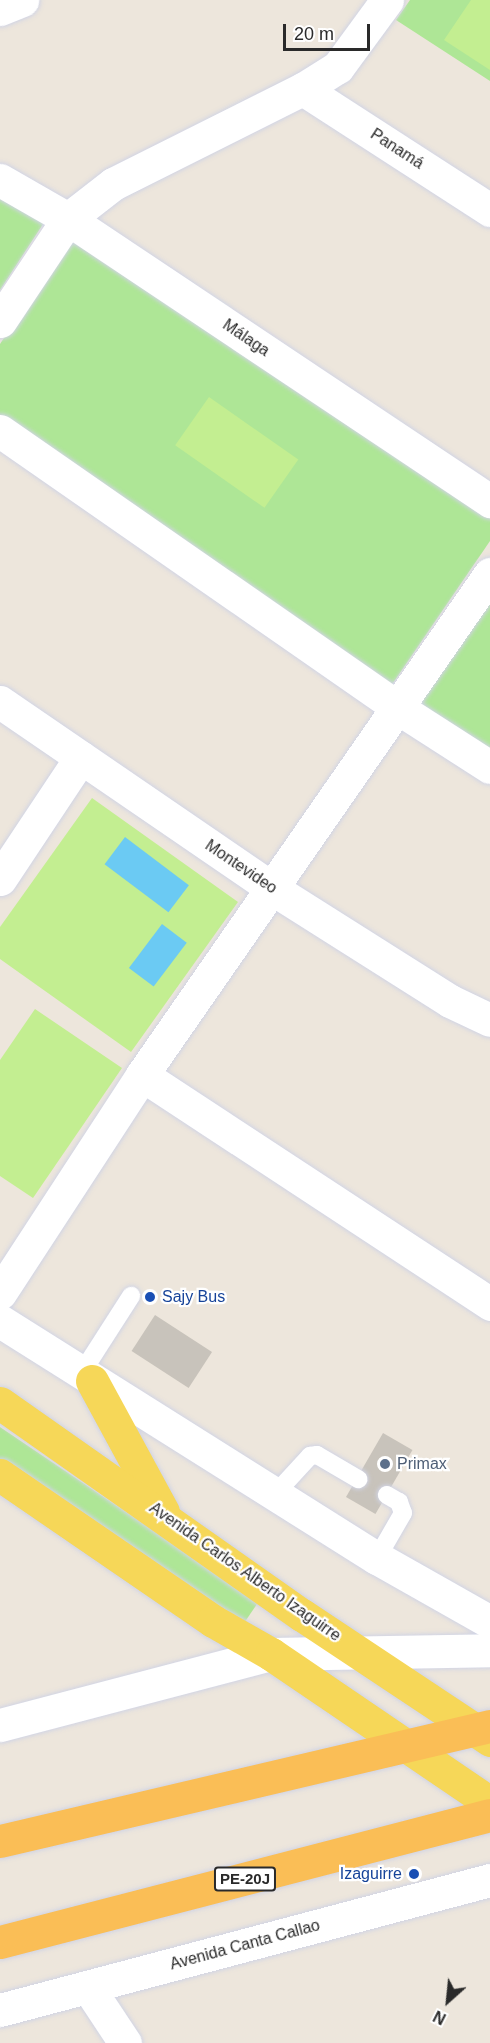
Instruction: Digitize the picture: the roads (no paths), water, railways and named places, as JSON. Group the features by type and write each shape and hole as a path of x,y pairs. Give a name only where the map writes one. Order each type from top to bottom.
{"highway":[{"path":"0,1841 402,1744 485,1732"},
{"name":"PE-20J","path":"0,1942 490,1815"}],"main road":[{"path":"86,1378 165,1517"},
{"name":"Avenida Carlos Alberto Izaguirre","path":"0,1403 302,1615 485,1732"},
{"path":"0,1475 213,1621 271,1654 490,1803"}],"street":[{"path":"0,9 22,0"},
{"path":"0,321 68,219 113,184 303,89 338,67 387,0"},
{"name":"Panamá","path":"303,89 490,210"},
{"name":"Málaga","path":"0,180 68,219 490,501"},
{"path":"0,431 398,708 490,767"},
{"path":"0,1293 142,1075 490,574"},
{"name":"Montevideo","path":"0,702 273,889 450,1001 490,1020"},
{"path":"0,879 81,757"},
{"path":"142,1075 490,1304"},
{"path":"0,1321 86,1378 377,1558 490,1622"},
{"path":"0,1725 271,1654 357,1650 490,1650"},
{"name":"Avenida Canta Callao","path":"0,2010 490,1881"},
{"path":"88,1987 125,2043"}],"lane":[{"path":"86,1378 131,1296"},
{"path":"275,1494 310,1456 317,1455 358,1479"},
{"path":"377,1558 403,1513 399,1502 387,1495"}],"water":[{"path":"125,837 189,885 168,912 105,864"},
{"path":"162,924 187,943 154,987 129,968"}],"place":[{"name":"Sajy Bus","path":"150,1297"},
{"name":"Primax","path":"385,1464"},
{"name":"Izaguirre","path":"414,1874"}]}
